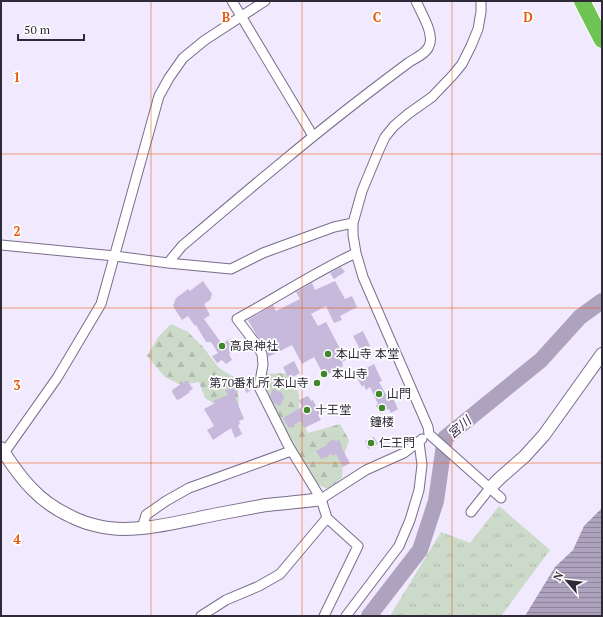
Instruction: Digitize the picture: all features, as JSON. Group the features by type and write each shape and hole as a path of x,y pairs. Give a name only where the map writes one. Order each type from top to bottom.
{"highway":[{"path":"582,1 602,40"}],"street":[{"path":"232,1 313,136"},
{"path":"265,1 205,40 183,58 169,78 159,96 101,304 57,378 3,450 21,477 33,491 48,504 64,514 80,521 98,526 120,529 163,525 266,506 320,499 366,470 404,453 418,442 431,435"},
{"path":"168,263 182,246 313,136 385,80 422,54 429,47 431,38 430,31 416,1"},
{"path":"481,1 478,29 462,64 432,97 408,114 394,126 385,137 362,191 353,223 353,234 356,253 363,277 431,435 501,498"},
{"path":"1,245 232,269 264,253 334,227 353,223"},
{"path":"324,616 358,546 327,518 320,499 291,451 259,387 263,365 262,354 236,319 356,253"},
{"path":"471,512 490,488 544,435 602,354"},
{"path":"346,616 399,546 410,520 419,490 422,465 418,442"},
{"path":"142,528 146,515 166,501 189,488 291,451"},
{"path":"201,616 226,600 259,586 280,574 327,518"}],"green space":[{"path":"171,324 188,332 203,347 219,368 237,379 239,407 226,411 205,398 199,382 181,385 165,377 147,356 159,336"},
{"path":"288,373 299,394 299,413 308,433 340,424 349,440 343,458 342,478 328,489 314,483 262,388 266,374"},
{"path":"499,506 550,550 501,616 390,616 441,532 470,543"}],"shaded area":[{"path":"602,508 602,616 525,616 555,567 573,550 584,526"}],"building":[{"path":"341,267 345,272 334,279 330,273"},
{"path":"203,281 212,294 210,300 204,304 210,315 204,319 222,344 231,338 234,344 229,347 232,352 229,354 232,360 226,364 222,360 217,363 212,356 218,353 211,342 206,342 196,325 195,326 188,316 182,320 173,306 176,298 188,289 190,291"},
{"path":"335,281 345,299 352,296 357,307 340,316 342,320 334,323 326,306 311,314 318,326 326,322 346,360 342,362 343,366 328,374 327,370 322,372 314,357 302,364 292,345 268,357 267,351 248,320 273,305 276,311 300,299 296,292 312,283 315,290"},
{"path":"363,331 370,346 361,351 353,336"},
{"path":"294,361 300,373 289,379 283,367"},
{"path":"374,364 382,381 379,382 389,400 393,398 398,409 391,413 389,409 380,413 376,406 378,404 370,387 366,390 364,385 362,387 357,378 359,377 357,373"},
{"path":"255,377 252,385 253,388 247,393 242,386"},
{"path":"187,380 193,389 177,400 172,390"},
{"path":"234,386 237,394 234,395 244,419 239,421 240,424 238,425 242,434 235,438 231,428 213,440 207,430 214,426 204,409 215,403 213,401 228,395 225,390"},
{"path":"273,389 282,393 284,398 280,406 274,403 270,396"},
{"name":"十王堂","path":"308,396 311,401 313,400 320,414 318,415 321,420 304,428 301,421 289,428 283,418 302,407 299,400"},
{"name":"仁王門","path":"374,437 378,444 368,449 365,441"},
{"path":"334,439 336,442 339,439 341,447 350,463 343,467 336,454 332,456 331,454 321,459 316,451"}],"waterway":[{"name":"宮川","path":"369,616 420,550 436,501 445,438 541,360 580,317 602,301"}],"place":[{"name":"高良神社","path":"222,346"},
{"name":"本山寺 本堂","path":"328,354"},
{"name":"本山寺","path":"324,374"},
{"name":"第70番札所 本山寺","path":"317,383"},
{"name":"山門","path":"379,394"},
{"name":"鐘楼","path":"382,408"},
{"name":"十王堂","path":"307,410"},
{"name":"仁王門","path":"371,443"}]}
